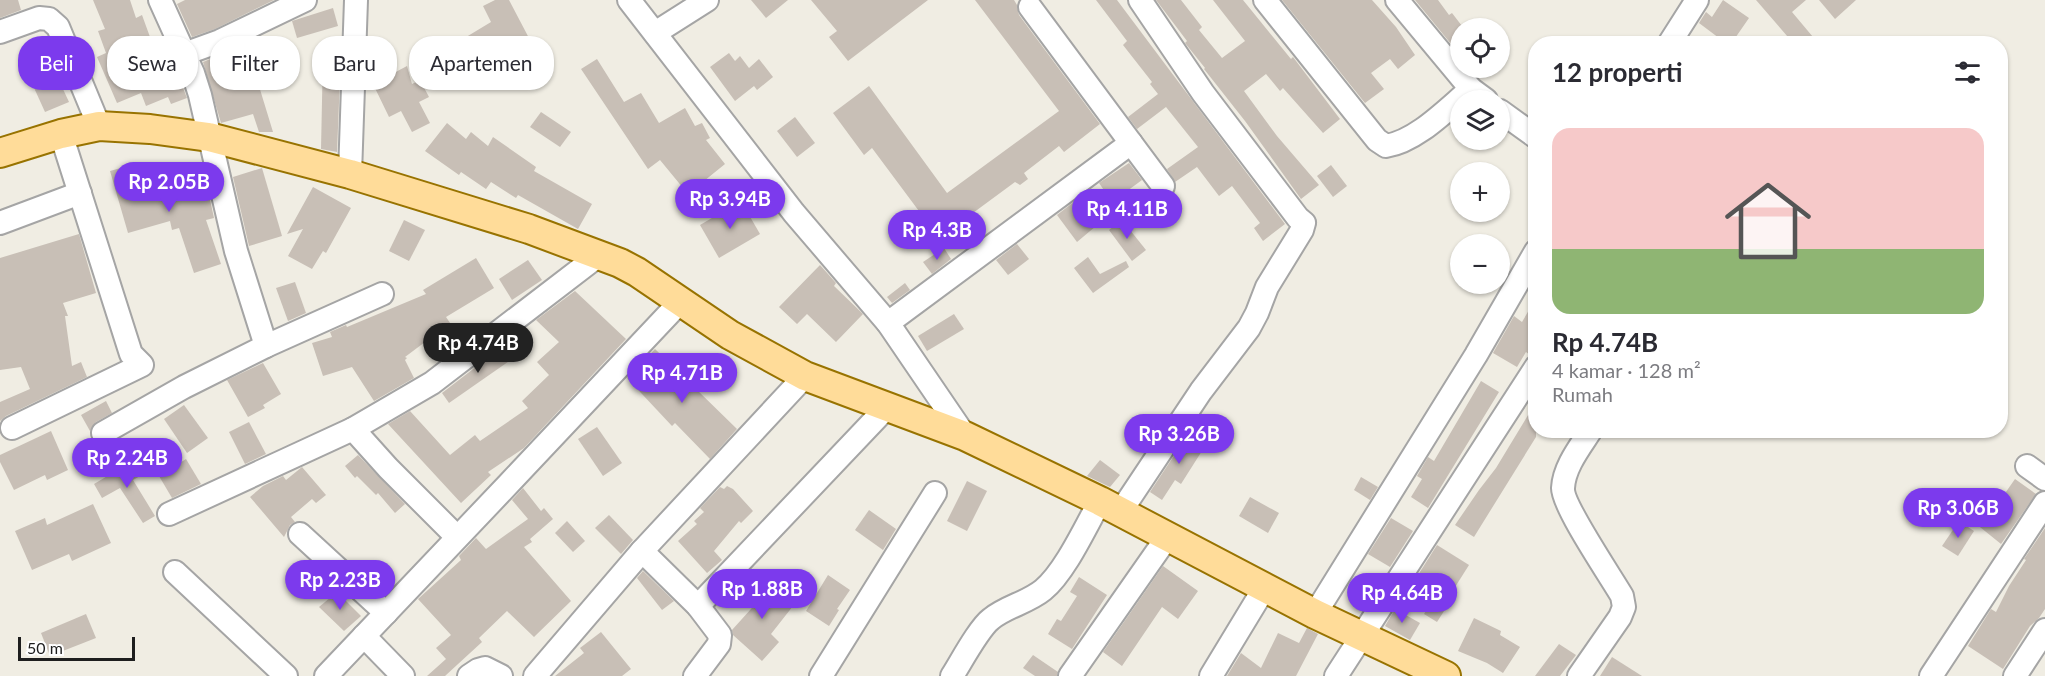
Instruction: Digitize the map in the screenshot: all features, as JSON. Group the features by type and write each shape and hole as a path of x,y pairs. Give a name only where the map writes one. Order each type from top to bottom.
{"main road":[{"path":"0,153 62,134 99,126 150,129 209,137 350,174 529,229 638,272 730,335 805,376 965,436 1111,506 1315,614 1446,676"}],"street":[{"path":"160,0 176,36"},
{"path":"198,49 231,36 305,0"},
{"path":"350,174 356,0"},
{"path":"629,0 794,213 888,323 965,436"},
{"path":"655,33 707,0"},
{"path":"952,676 988,620 1004,610 1025,602 1044,589 1201,391 1249,328 1267,287 1304,223 1203,93 1140,0"},
{"path":"1265,0 1377,140 1386,146 1397,145 1411,138 1450,113"},
{"path":"1397,0 1475,90"},
{"path":"1674,36 1697,0"},
{"path":"1030,7 1162,186"},
{"path":"0,32 39,18 49,18 58,27 99,126"},
{"path":"198,90 236,251 266,346"},
{"path":"1510,118 1528,131"},
{"path":"12,428 142,365 132,354 62,134"},
{"path":"888,323 1131,143"},
{"path":"0,222 80,194"},
{"path":"169,514 353,429 432,383 599,255"},
{"path":"1315,614 1476,355 1528,265"},
{"path":"103,433 184,387 266,346 382,294"},
{"path":"326,676 557,435 681,301"},
{"path":"535,676 642,551 805,376"},
{"path":"1336,676 1528,379"},
{"path":"698,606 888,406"},
{"path":"353,429 388,468 457,537"},
{"path":"1579,676 1620,617 1624,607 1622,596 1571,512 1563,489 1569,466 1587,438"},
{"path":"821,676 935,493"},
{"path":"1930,676 2045,503"},
{"path":"300,534 386,613"},
{"path":"1070,676 1168,536"},
{"path":"642,551 698,606 720,634 719,644 695,676"},
{"path":"175,572 286,676"},
{"path":"1211,676 1265,587"},
{"path":"2015,676 2045,630"},
{"path":"364,636 403,676"},
{"path":"469,676 485,668 501,676"}],"building":[{"path":"0,0 18,0 21,10 0,18"},
{"path":"93,0 130,0 136,18 142,15 150,36 107,36 107,80 97,57 106,53 98,31 105,29"},
{"path":"185,0 274,0 215,29 195,36 192,36 177,4"},
{"path":"495,0 509,0 528,36 468,36 491,22 483,6"},
{"path":"751,0 788,0 766,18"},
{"path":"811,0 928,0 848,61 829,37 837,31"},
{"path":"975,0 1014,0 1019,15 1100,124 1064,152 1059,146 1024,173 1028,179 1020,185 1015,182 939,238 872,148 864,155 833,113 869,86 947,193 1059,111"},
{"path":"1096,0 1117,0 1285,224 1263,241 1254,228 1260,223 1232,186 1219,196 1197,167 1175,182 1167,169 1198,147 1166,107 1137,129 1128,117 1158,94 1150,84 1152,82 1123,45 1127,41"},
{"path":"1156,0 1181,0 1202,27 1199,30 1222,58 1245,41 1213,0 1243,0 1291,59 1293,57 1340,119 1323,133 1283,88 1280,91 1266,74 1244,91 1277,136 1319,185 1301,199 1185,43 1187,41"},
{"path":"1282,0 1372,0 1396,27 1415,55 1398,69 1390,59 1371,73 1384,89 1365,103"},
{"path":"1415,0 1438,0 1449,15 1452,13 1456,18 1450,18 1450,43"},
{"path":"1723,0 1749,18 1737,36 1716,36 1699,23 1706,12 1712,17"},
{"path":"1756,0 1806,0 1792,12 1812,36 1787,36"},
{"path":"1819,0 1856,0 1835,19"},
{"path":"333,8 338,26 300,37 296,36 292,21"},
{"path":"729,53 735,61 740,56 749,68 759,59 773,77 757,90 754,86 735,101 710,67"},
{"path":"210,59 210,86 203,62"},
{"path":"597,59 624,102 641,93 659,123 685,108 695,126 702,123 710,138 706,140 725,164 688,194 660,160 648,169 581,69"},
{"path":"407,66 409,90 425,90 429,97 419,102 430,123 412,132 401,111 389,117 376,90 397,90 397,71"},
{"path":"35,90 63,90 69,102 45,112"},
{"path":"111,90 184,90 187,98 171,104 168,97 146,106 141,93 117,103"},
{"path":"211,90 260,90 273,132 259,132 253,114 221,123"},
{"path":"322,90 340,90 337,152 321,149"},
{"path":"541,112 571,132 560,147 530,127"},
{"path":"795,117 815,143 797,157 777,131"},
{"path":"447,123 466,139 471,132 488,146 493,137 536,167 534,171 592,204 578,229 518,195 516,198 491,182 486,189 461,172 459,175 425,151"},
{"path":"142,162 152,197 206,181 214,218 206,220 221,264 194,273 179,228 172,230 170,221 128,233 110,171"},
{"path":"1129,163 1142,180 1112,202 1099,183"},
{"path":"1331,165 1347,186 1333,197 1317,176"},
{"path":"262,168 282,236 249,246 233,177"},
{"path":"313,187 351,208 326,253 323,251 312,269 288,256 303,229 287,234"},
{"path":"741,201 760,234 719,258 700,225"},
{"path":"1075,201 1096,226 1077,242 1057,215"},
{"path":"404,220 425,230 409,261 389,251"},
{"path":"1122,220 1146,250 1132,261 1109,230"},
{"path":"79,234 96,293 63,303 68,316 65,316 72,366 81,362 87,377 0,421 0,402 30,389 21,367 0,370 0,258"},
{"path":"1017,244 1029,259 1008,275 996,260"},
{"path":"944,248 951,259 932,274 923,262"},
{"path":"1088,257 1100,274 1126,261 1129,267 1093,293 1074,268"},
{"path":"476,258 494,288 446,317 463,342 443,358 429,339 405,357 414,378 374,401 352,367 323,376 312,343 332,337 330,332 346,325 347,327 426,294 423,290"},
{"path":"528,260 542,280 512,300 499,279"},
{"path":"820,265 836,283 834,286 863,314 836,342 807,314 797,324 779,307"},
{"path":"295,282 306,313 288,321 276,288"},
{"path":"905,283 910,290 892,303 887,297"},
{"path":"575,291 626,339 524,448 488,472 491,475 461,503 388,424 410,411 450,455 475,435 480,441 528,408 522,401 549,375 537,362 559,342 536,320"},
{"path":"1528,312 1528,354 1526,352 1517,367 1493,353 1514,316 1522,322"},
{"path":"954,314 964,329 927,351 918,336"},
{"path":"503,346 512,359 449,403 442,393"},
{"path":"655,349 737,429 710,459 675,423 672,426 627,378"},
{"path":"263,363 281,394 263,405 265,408 248,417 227,380"},
{"path":"1481,381 1499,392 1428,508 1411,497 1422,479 1417,476 1428,457 1434,461"},
{"path":"106,401 112,413 96,422 90,431 81,415"},
{"path":"184,405 208,438 187,453 164,419"},
{"path":"1528,415 1528,438 1535,438 1474,537 1455,525 1496,468"},
{"path":"249,422 266,454 245,464 229,432"},
{"path":"597,427 622,463 603,476 578,439"},
{"path":"51,431 68,470 47,480 45,475 14,490 0,462 0,455"},
{"path":"1189,433 1207,443 1181,484 1175,480 1162,500 1150,492"},
{"path":"358,455 405,504 395,513 378,493 376,495 357,476 355,478 345,466"},
{"path":"136,459 144,474 133,480 155,516 143,523 120,488 102,498 94,484"},
{"path":"186,459 201,484 172,498 159,476"},
{"path":"1100,460 1120,475 1110,487 1087,476"},
{"path":"302,467 326,495 316,503 312,499 291,517 295,522 290,525 284,537 250,497 263,486 283,476 286,480"},
{"path":"1361,477 1378,487 1370,500 1354,490"},
{"path":"2015,479 2036,494 2001,544 1970,519 1988,490 2001,499"},
{"path":"967,481 987,491 967,531 947,521"},
{"path":"727,486 733,489 753,511 741,523 739,521 714,551 722,560 707,573 678,541 697,524 694,521 704,512 700,508 720,487 724,489"},
{"path":"523,488 541,511 544,508 553,519 530,539 532,542 524,547 571,601 534,637 507,611 479,638 482,642 445,676 427,676 446,659 436,648 451,635 418,599 461,560 459,556 476,538 486,549 528,519 512,500"},
{"path":"1250,497 1279,513 1268,533 1239,516"},
{"path":"93,504 111,543 72,561 69,554 32,570 15,531 45,518 47,525"},
{"path":"869,510 896,529 883,550 855,530"},
{"path":"609,515 633,540 621,554 595,528"},
{"path":"1391,518 1413,531 1390,567 1368,554"},
{"path":"567,521 585,541 573,552 555,533"},
{"path":"1959,521 1974,531 1958,556 1942,546"},
{"path":"2045,528 2045,609 2030,626 2003,669 1968,646 1991,609 1996,612 2026,560 2024,559"},
{"path":"1437,545 1469,565 1445,603 1413,583"},
{"path":"1163,566 1198,591 1178,619 1162,607 1122,666 1103,652"},
{"path":"643,571 674,601 662,610 637,578"},
{"path":"828,575 850,590 829,626 806,611"},
{"path":"756,577 793,606 771,634 779,642 762,661 733,635 732,630 760,599 747,589"},
{"path":"1079,577 1107,595 1072,649 1048,634 1057,619 1061,621 1077,596 1070,592"},
{"path":"337,592 361,616 344,631 319,607"},
{"path":"1433,600 1446,608 1437,622 1424,614"},
{"path":"1395,609 1420,623 1410,640 1385,626"},
{"path":"86,614 96,638 50,656 41,633"},
{"path":"1474,618 1501,631 1500,635 1520,647 1503,673 1487,663 1458,651"},
{"path":"1307,628 1318,634 1296,676 1227,676 1241,653 1261,668 1278,633 1299,643"},
{"path":"601,632 631,669 622,676 555,676 584,653 580,648"},
{"path":"1559,644 1576,655 1560,676 1535,676"},
{"path":"1033,655 1058,672 1057,676 1035,676 1023,668"},
{"path":"1612,657 1642,676 1600,676"}]}
